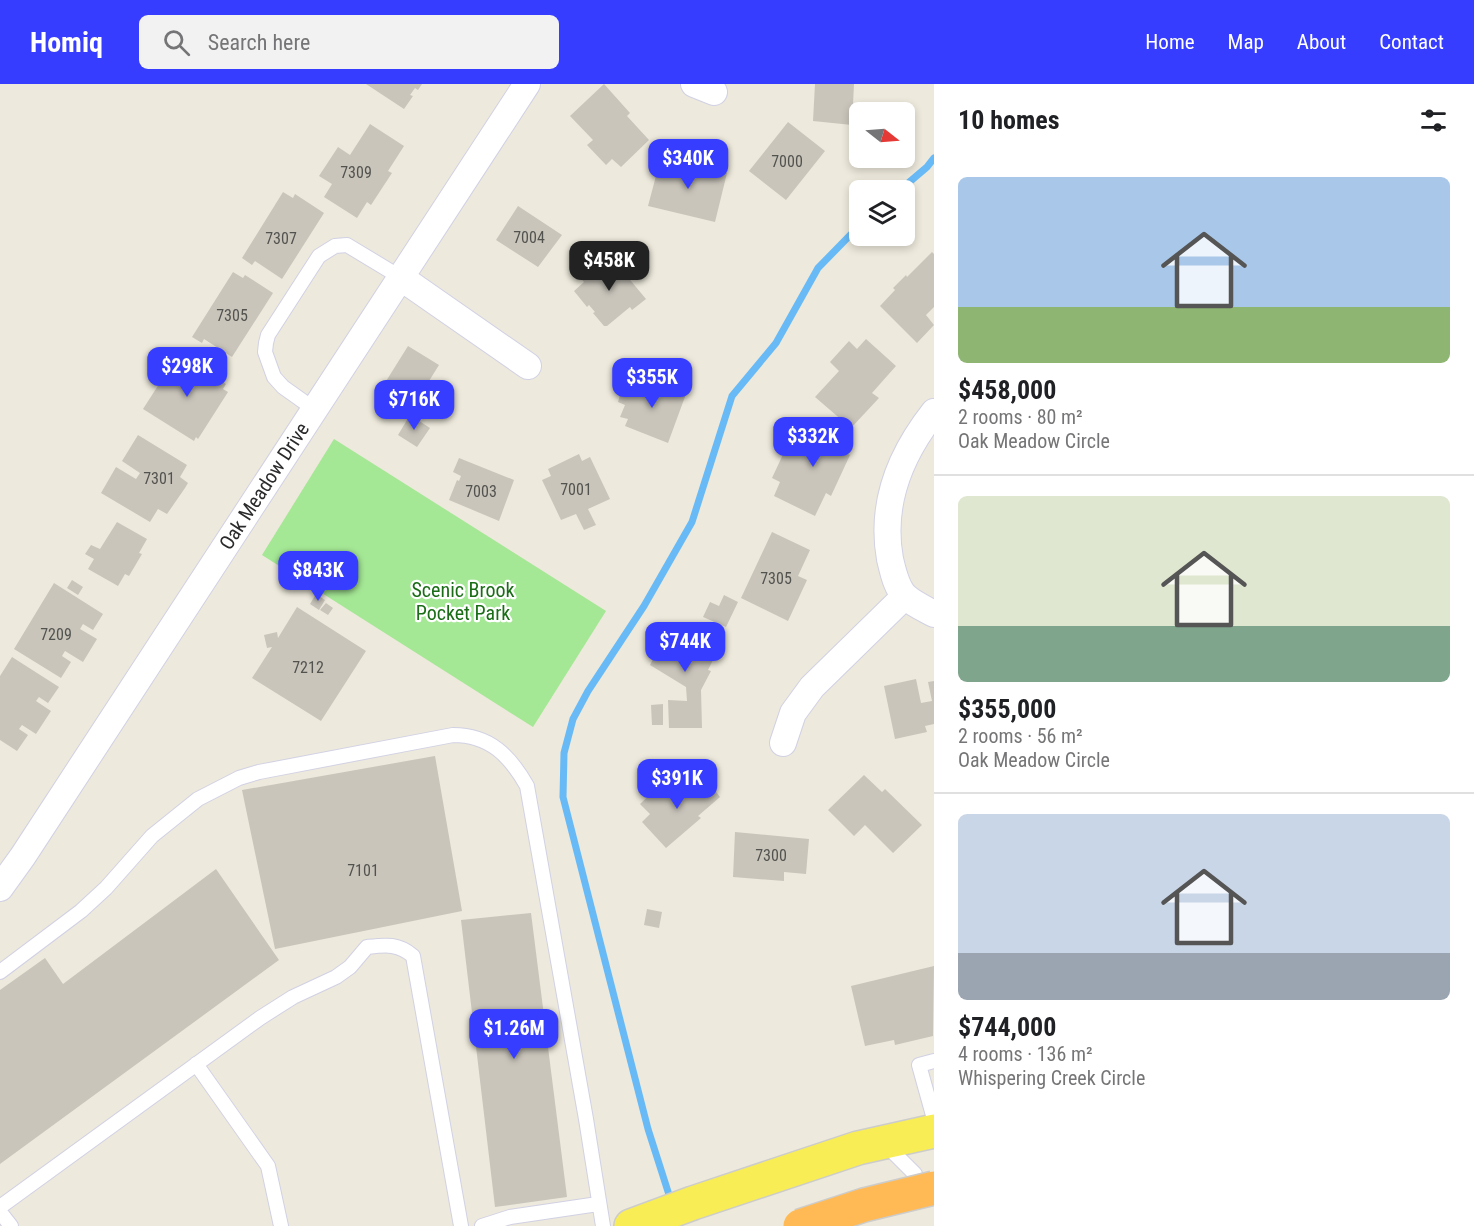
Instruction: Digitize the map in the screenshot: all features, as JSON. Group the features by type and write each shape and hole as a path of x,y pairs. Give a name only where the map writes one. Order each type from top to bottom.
{"highway":[{"path":"800,1226 864,1205 925,1181"}],"main road":[{"path":"638,1223 858,1148 934,1131"}],"street":[{"name":"Oak Meadow Drive","path":"0,888 527,84"},
{"path":"400,277 528,366"},
{"path":"934,412 918,433 899,471 888,508 888,544 893,575 905,596 934,614"},
{"path":"783,743 793,713 812,687 905,596"}],"lane":[{"path":"314,410 283,387 274,377 265,352 268,335 315,261 325,250 340,244 347,245 400,277"},
{"path":"0,972 81,911 106,888 152,836 198,799 238,778 307,762 453,735 468,735 485,741 499,750 516,767 527,786 603,1226"},
{"path":"0,1207 196,1064 293,997 336,977 350,967 367,947 386,944 405,949 413,956 461,1226"},
{"path":"934,1061 919,1065 934,1119"},
{"path":"196,1064 268,1166 281,1226"},
{"path":"884,1142 925,1181"},
{"path":"482,1226 510,1217 598,1204"},
{"path":"0,1212 11,1226"}],"green space":[{"name":"Scenic Brook Pocket Park","path":"334,439 606,611 533,727 262,555"}],"building":[{"path":"366,84 422,84 418,90 415,88 410,95 413,96 404,109"},
{"path":"604,84 630,113 627,116 649,140 621,167 612,159 606,165 587,145 593,140 570,116"},
{"path":"815,84 854,84 853,102 849,102 849,125 813,121"},
{"path":"788,122 825,151 786,200 749,171"},
{"path":"370,124 404,146 388,171 392,173 371,205 367,202 357,218 324,197 332,184 319,176 338,147 350,155"},
{"path":"661,157 727,173 715,222 648,206"},
{"path":"283,192 293,198 295,194 324,213 282,279 255,261 252,265 242,258"},
{"path":"518,206 562,235 538,267 496,240"},
{"path":"932,252 934,254 934,307 926,315 934,325 917,343 880,306 895,290 893,288"},
{"path":"611,257 646,299 632,310 630,307 604,326 589,305 587,307 574,291 584,282 579,276 588,270 591,273"},
{"path":"233,272 243,278 245,275 273,293 232,357 204,339 202,343 192,337"},
{"path":"866,339 896,366 872,393 879,398 851,428 815,397 839,371 830,362 849,341 857,349"},
{"path":"408,346 439,365 414,405 383,386"},
{"path":"179,353 226,384 223,389 228,392 198,439 196,437 194,441 143,409"},
{"path":"644,378 686,394 668,443 625,426 628,419 620,417 625,405 618,402 620,395 627,397 632,385 640,388"},
{"path":"410,415 430,428 417,447 398,435"},
{"path":"816,418 852,435 844,452 850,455 831,496 826,493 815,516 774,496 780,482 772,478 786,448 798,454"},
{"path":"138,435 187,465 180,477 188,483 185,488 167,514 158,509 150,522 101,493 116,467 136,479 140,473 122,461"},
{"path":"579,454 582,461 590,457 610,499 588,509 596,525 584,530 576,514 561,520 542,480 551,476 548,469"},
{"path":"459,458 514,480 499,521 449,500 461,476 453,472"},
{"path":"117,522 147,539 139,553 142,554 129,576 125,574 118,586 88,569 94,559 85,554 91,545 100,549"},
{"path":"772,532 810,550 798,576 807,580 788,621 741,598"},
{"path":"72,580 83,587 78,595 67,588"},
{"path":"54,583 103,614 93,630 83,624 80,629 97,639 83,662 65,651 62,656 71,662 61,678 14,649"},
{"path":"316,594 325,600 319,610 310,604"},
{"path":"724,595 738,602 726,627 703,617 710,602 719,606"},
{"path":"326,603 333,608 328,615 320,610"},
{"path":"297,607 366,651 321,721 252,678 272,647 267,648 264,635 277,632 278,638"},
{"path":"672,623 719,648 701,690 702,728 669,728 668,700 687,701 686,687 650,665"},
{"path":"12,657 59,687 48,703 39,697 36,701 51,711 36,734 22,725 19,729 28,735 17,751 0,740 0,676"},
{"path":"916,679 921,703 932,701 928,682 934,681 934,724 925,726 927,732 895,739 884,686"},
{"path":"663,704 663,725 652,725 651,705"},
{"path":"435,756 462,911 275,949 242,790"},
{"path":"864,775 882,792 885,789 922,825 893,853 865,825 854,836 828,810"},
{"path":"704,776 720,797 698,816 701,818 666,848 642,822 650,814 640,804 661,784 670,793 679,785 686,793"},
{"path":"735,832 809,839 806,874 784,872 784,881 733,877"},
{"path":"216,869 279,960 0,1164 0,990 45,958 63,984"},
{"path":"647,909 662,912 659,928 644,925"},
{"path":"531,913 567,1197 495,1207 461,920"},
{"path":"934,966 933,1036 895,1045 894,1040 865,1046 851,986"}],"waterway":[{"path":"912,180 934,158"},
{"path":"671,1201 648,1129 563,797 564,753 573,719 588,691 644,606 692,522 732,396 776,343 818,268 849,236"}]}
